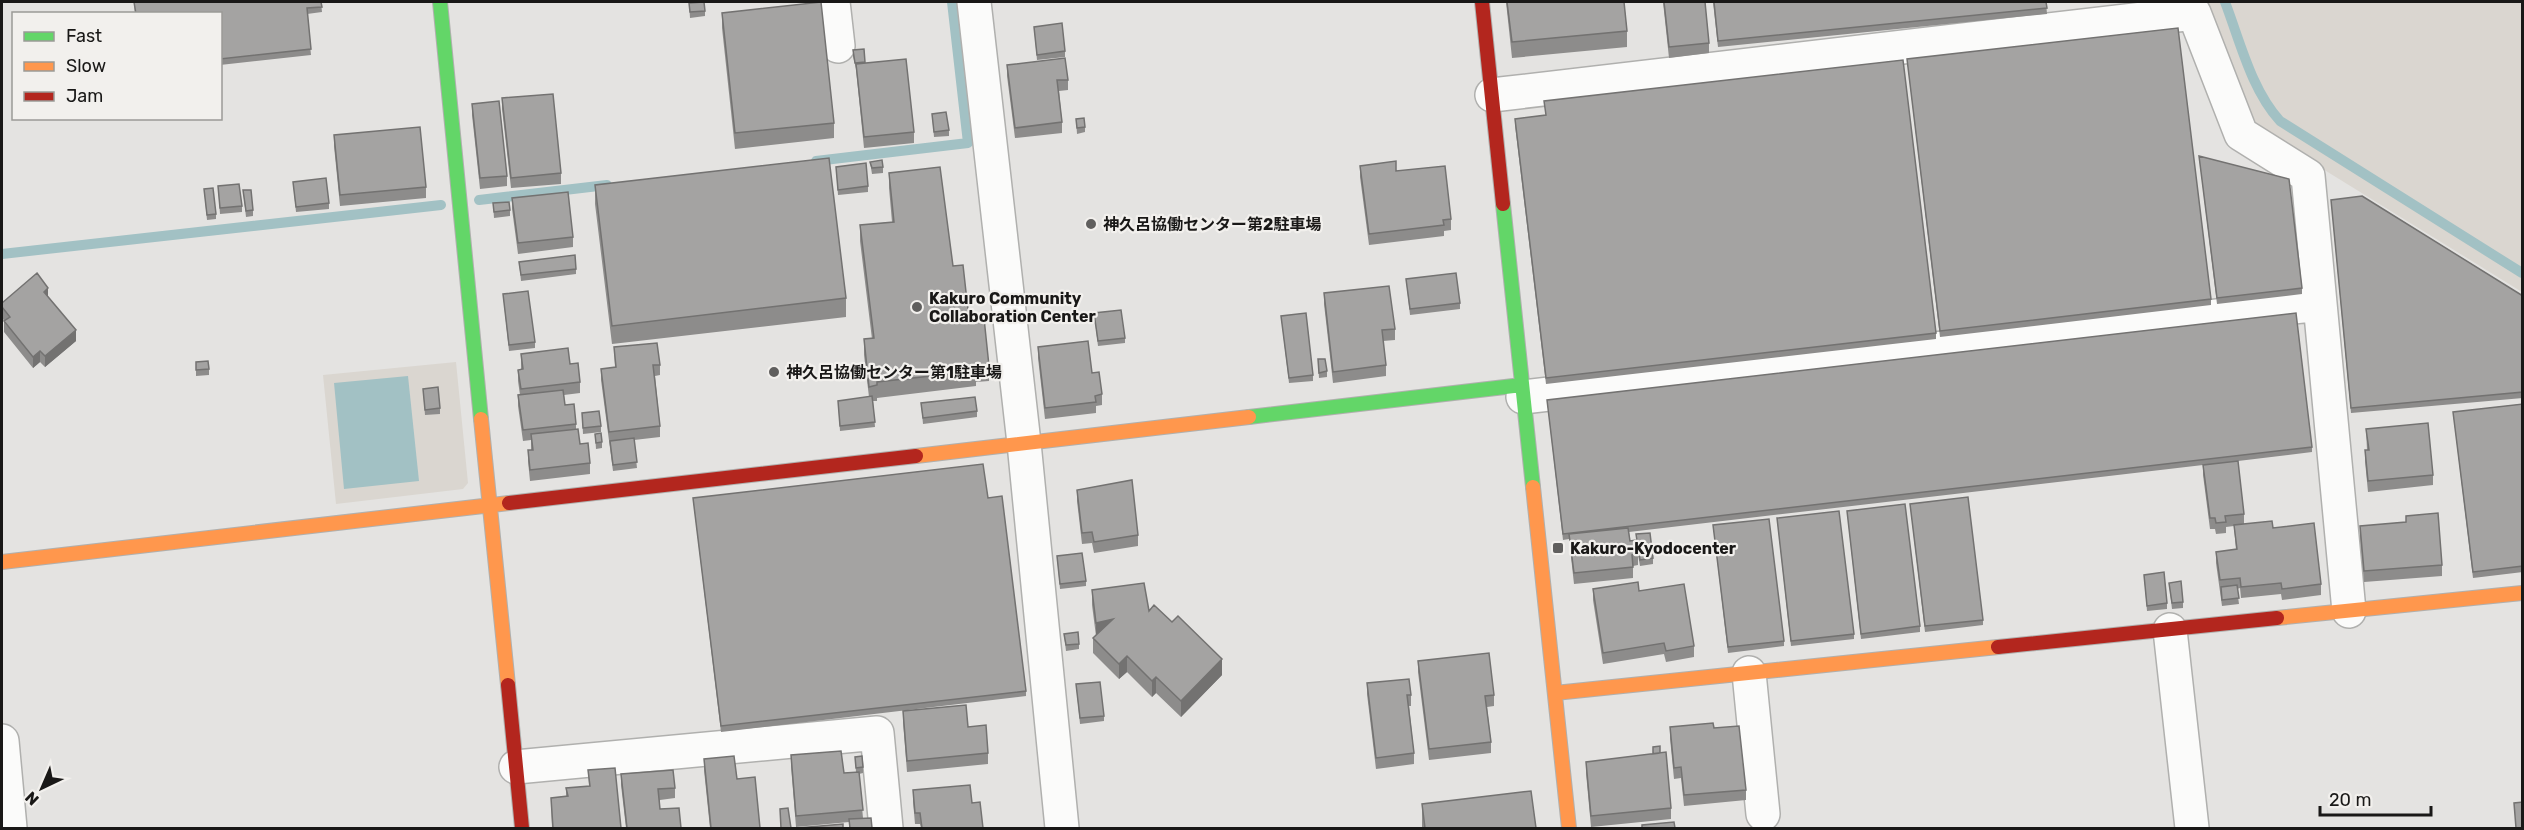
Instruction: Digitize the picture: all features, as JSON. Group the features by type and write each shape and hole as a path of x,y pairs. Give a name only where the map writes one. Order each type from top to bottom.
{"street":[{"path":"440,2 522,828"},
{"path":"833,2 838,46"},
{"path":"974,2 1024,443 1062,828"},
{"path":"1482,2 1569,828"},
{"path":"1492,95 2194,13 2241,134 2308,176 2349,611"},
{"path":"2,562 1024,443 2320,304"},
{"path":"1555,693 2523,593"},
{"path":"2170,630 2192,828"},
{"path":"1749,673 1763,814"},
{"path":"516,767 877,733 886,828"},
{"path":"2,741 10,828"}],"shaded area":[{"path":"2207,2 2522,2 2522,292 2255,127"},
{"path":"456,362 468,483 463,489 336,504 323,375"}],"water":[{"path":"408,376 419,481 344,489 334,383"}],"building":[{"path":"134,2 321,2 322,7 307,8 311,49 222,59 222,12 136,12"},
{"path":"704,2 705,11 690,12 689,3"},
{"path":"821,2 834,123 735,133 722,13"},
{"path":"1507,2 1624,2 1627,31 1512,42"},
{"path":"1664,2 1705,2 1709,43 1669,47"},
{"path":"1714,2 2046,2 2047,8 1718,41"},
{"path":"1062,23 1065,51 1037,55 1034,27"},
{"path":"2178,28 2211,299 1940,331 1907,59"},
{"path":"864,49 865,62 855,63 853,50"},
{"path":"1065,58 1068,80 1057,80 1062,122 1015,128 1007,65"},
{"path":"906,59 914,132 864,137 856,64"},
{"path":"1903,60 1936,333 1546,378 1515,119 1546,115 1544,101"},
{"path":"553,94 561,173 511,178 502,98"},
{"path":"499,101 507,176 480,178 472,104"},
{"path":"946,112 949,130 934,132 932,114"},
{"path":"1084,118 1085,127 1077,128 1076,119"},
{"path":"420,127 426,187 340,195 334,135"},
{"path":"2199,156 2289,179 2302,288 2217,298"},
{"path":"829,158 846,298 612,326 595,185"},
{"path":"882,160 883,167 872,168 870,162"},
{"path":"1396,161 1396,171 1445,166 1451,219 1443,220 1444,225 1369,234 1360,166"},
{"path":"866,163 868,186 838,190 836,167"},
{"name":"Kakuro Community Collaboration Center","path":"940,167 953,266 963,265 969,319 984,318 989,366 975,367 976,371 877,382 877,385 869,387 864,339 874,338 860,225 894,222 889,173"},
{"path":"326,178 329,203 296,207 293,182"},
{"path":"239,184 242,206 220,208 218,186"},
{"path":"213,188 216,214 207,215 204,189"},
{"path":"243,190 251,190 253,210 246,211"},
{"path":"568,192 573,237 518,243 512,198"},
{"path":"2362,196 2523,296 2523,392 2351,408 2331,200"},
{"path":"509,202 510,210 494,212 493,203"},
{"path":"575,255 576,269 521,275 519,262"},
{"path":"37,273 48,288 44,292 76,330 45,356 40,351 33,357 4,321 10,317 2,307 2,303"},
{"path":"1456,273 1460,303 1410,309 1406,279"},
{"path":"1389,286 1395,329 1382,330 1386,365 1333,372 1324,293"},
{"path":"528,291 535,342 509,345 503,294"},
{"path":"1121,310 1125,338 1098,341 1094,313"},
{"path":"1306,313 1313,375 1289,378 1281,316"},
{"path":"2296,313 2312,447 1563,534 1547,400"},
{"path":"1088,341 1092,373 1099,372 1102,394 1095,396 1096,402 1045,408 1038,347"},
{"path":"657,343 660,365 653,365 660,426 609,432 601,369 616,367 614,347"},
{"path":"568,348 570,364 578,363 580,382 521,389 518,370 523,369 521,354"},
{"path":"1318,359 1325,359 1327,371 1319,373"},
{"path":"208,361 209,369 196,370 196,362"},
{"path":"438,387 440,408 425,410 423,389"},
{"path":"563,390 565,405 574,404 576,424 523,430 518,395"},
{"path":"872,396 875,422 840,426 838,401"},
{"path":"975,397 977,411 923,418 921,403"},
{"path":"2523,404 2523,566 2473,572 2453,412"},
{"path":"599,411 601,426 583,428 582,413"},
{"path":"2428,423 2433,475 2368,481 2365,450 2369,450 2366,429"},
{"path":"578,429 580,444 588,443 590,463 530,470 528,450 533,450 531,434"},
{"path":"601,433 602,442 596,443 595,434"},
{"path":"634,438 637,462 613,465 610,441"},
{"path":"2238,461 2244,514 2225,516 2226,522 2216,523 2215,518 2210,518 2203,465"},
{"path":"983,464 988,498 1002,496 1026,691 721,726 693,498"},
{"path":"1132,480 1138,535 1094,542 1092,532 1082,533 1077,490"},
{"path":"1968,497 1983,620 1925,626 1910,504"},
{"path":"1905,504 1920,626 1861,634 1847,511"},
{"path":"1839,511 1854,634 1791,641 1777,518"},
{"path":"2438,513 2442,565 2364,571 2360,526 2406,522 2406,516"},
{"path":"1769,519 1784,641 1728,647 1713,525"},
{"path":"2272,521 2273,528 2314,523 2321,584 2282,589 2281,583 2241,587 2240,578 2220,580 2216,552 2237,549 2234,525"},
{"path":"1628,528 1630,541 1636,540 1638,554 1632,555 1633,567 1574,573 1569,534"},
{"path":"1650,533 1653,558 1640,560 1636,534"},
{"path":"1082,553 1086,581 1060,584 1057,556"},
{"path":"2164,572 2167,603 2147,606 2144,575"},
{"path":"2181,581 2183,602 2172,603 2169,583"},
{"path":"1638,582 1639,591 1684,584 1694,646 1666,651 1664,643 1603,653 1593,589"},
{"path":"1144,583 1149,611 1154,605 1172,622 1178,616 1222,659 1181,701 1156,677 1152,681 1127,656 1119,664 1093,638 1113,619 1096,623 1092,590"},
{"path":"2237,585 2239,598 2222,600 2221,587"},
{"path":"1078,632 1079,644 1066,645 1064,634"},
{"path":"1489,653 1494,695 1485,696 1491,742 1429,749 1418,661"},
{"path":"1409,679 1411,695 1407,695 1414,753 1376,758 1367,683"},
{"path":"1100,682 1104,716 1080,718 1076,684"},
{"path":"966,705 968,727 986,725 988,753 907,761 903,711"},
{"path":"1713,723 1714,728 1739,726 1746,790 1684,795 1681,767 1674,768 1670,727"},
{"path":"1660,746 1660,753 1653,754 1653,747"},
{"path":"841,751 844,773 859,772 863,810 796,816 791,755"},
{"path":"1666,752 1671,808 1591,816 1586,762"},
{"path":"734,756 737,779 755,777 760,828 711,828 704,759"},
{"path":"862,756 863,767 856,768 855,757"},
{"path":"615,768 621,828 553,828 551,798 568,796 566,788 590,786 588,770"},
{"path":"673,770 675,788 658,789 660,809 679,808 681,828 627,828 621,774"},
{"path":"970,785 972,803 980,802 983,828 922,828 920,813 915,813 913,790"},
{"path":"1531,791 1536,828 1425,828 1422,804"},
{"path":"2523,802 2523,828 2516,828 2514,803"},
{"path":"788,808 791,828 781,828 780,809"},
{"path":"871,818 872,828 850,828 849,819"},
{"path":"1674,822 1675,828 1642,828 1642,825"},
{"path":"843,824 843,828 797,828"}],"waterway":[{"path":"816,161 968,143 952,2"},
{"path":"2225,2 2254,80 2280,121 2522,273"},
{"path":"479,200 607,185"},
{"path":"2,254 441,205"}],"traffic: fast":[{"path":"440,2 481,419"},
{"path":"1503,204 1533,487"},
{"path":"1249,417 1522,385"}],"traffic: slow":[{"path":"916,456 1249,417"},
{"path":"481,419 508,685"},
{"path":"1533,487 1569,828"},
{"path":"2,562 509,503"},
{"path":"2277,618 2522,593"},
{"path":"1555,693 1998,647"}],"traffic: jam":[{"path":"1482,2 1503,204"},
{"path":"509,503 916,456"},
{"path":"1998,647 2277,618"},
{"path":"508,685 522,828"}],"place":[{"name":"神久呂協働センター第2駐車場","path":"1091,224"},
{"name":"Kakuro Community Collaboration Center","path":"917,307"},
{"name":"神久呂協働センター第1駐車場","path":"774,372"},
{"name":"Kakuro-Kyodocenter","path":"1558,548"}]}
